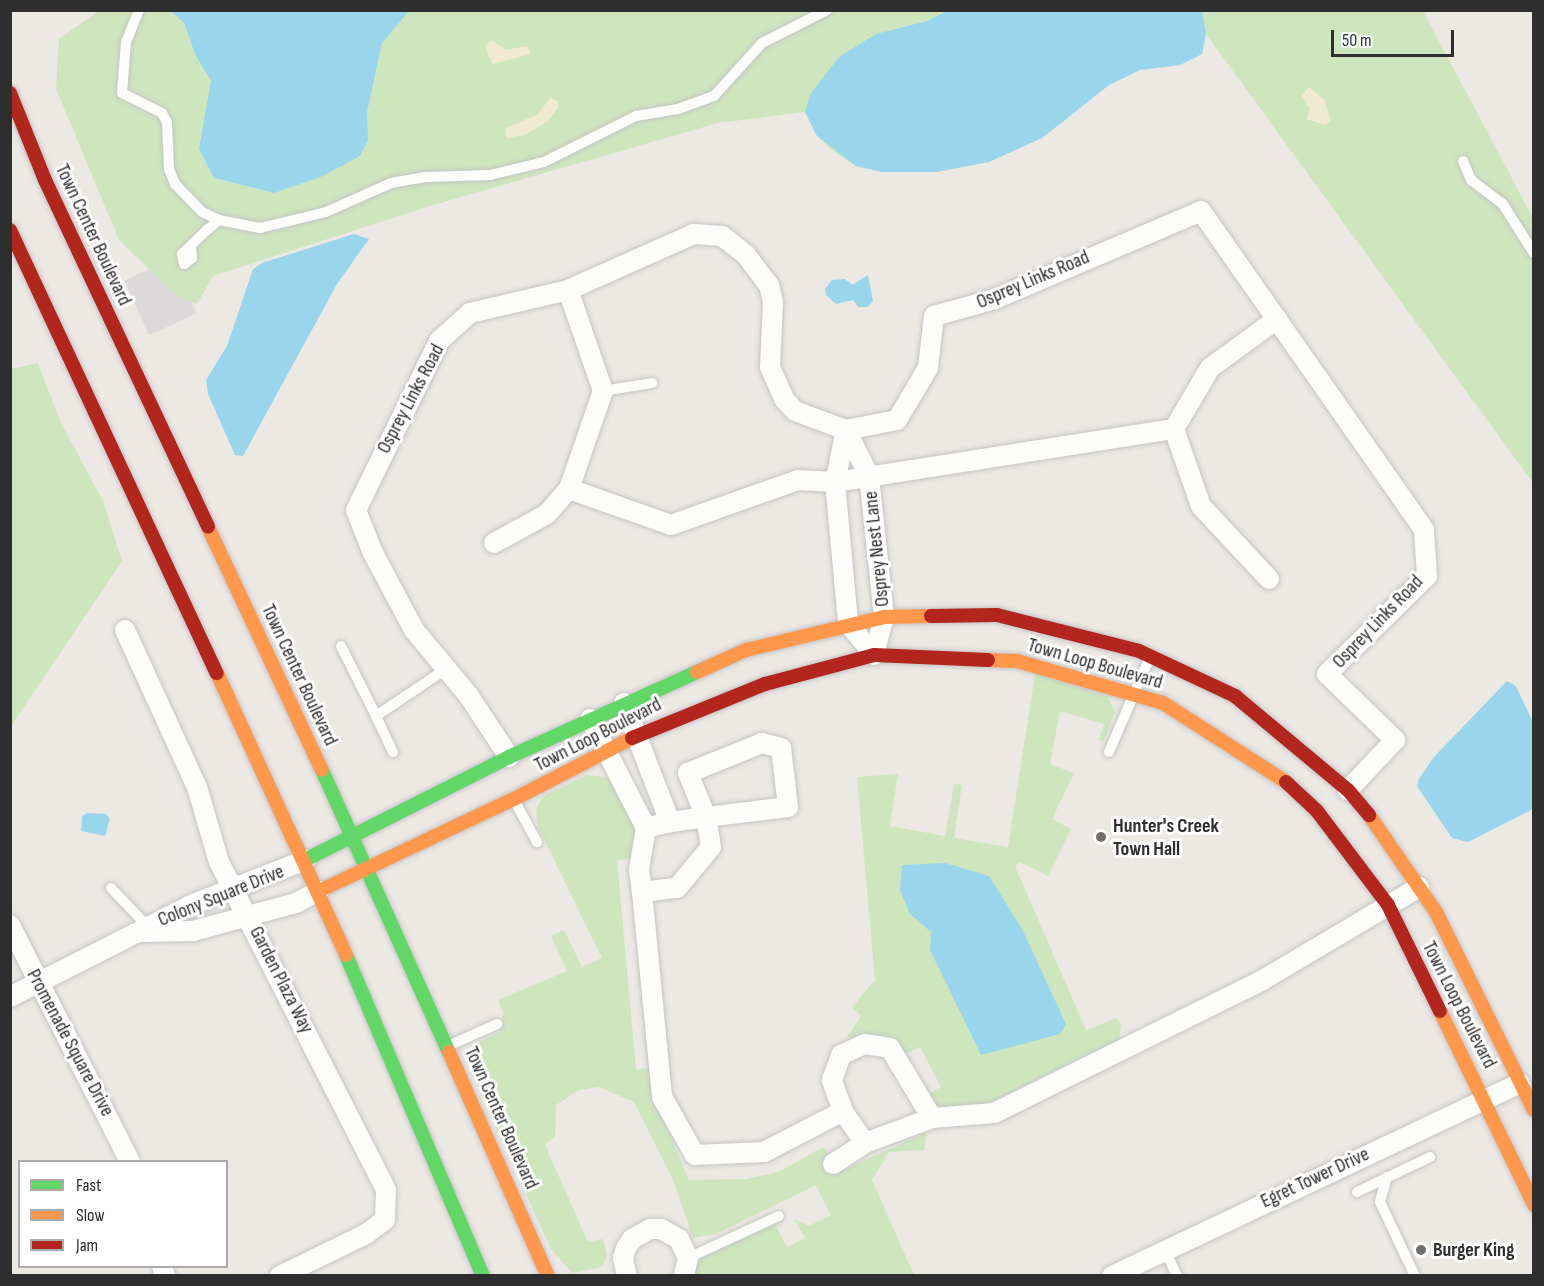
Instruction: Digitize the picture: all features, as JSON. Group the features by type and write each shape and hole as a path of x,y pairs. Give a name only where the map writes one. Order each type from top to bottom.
{"street":[{"name":"Town Center Boulevard","path":"10,93 45,180 368,868 549,1275"},
{"name":"Osprey Links Road","path":"509,757 446,669 414,630 373,553 356,510 439,341 470,313 568,290 694,234 722,236 746,255 769,285 773,303 770,367 784,399 795,411 846,430 897,420 928,368 934,316 995,298 1202,211 1424,530 1427,576 1327,674 1395,740 1348,790"},
{"path":"10,230 305,860 483,1275"},
{"path":"494,543 547,514 570,489 603,392 568,290"},
{"path":"1269,579 1201,506 1174,429 1210,368 1277,319"},
{"name":"Osprey Nest Lane","path":"570,489 671,525 798,480 835,482 1174,429"},
{"name":"Osprey Nest Lane","path":"846,430 869,476 884,617 874,655"},
{"name":"Osprey Nest Lane","path":"846,430 835,482 848,623 874,655"},
{"name":"Town Loop Boulevard","path":"305,860 509,757 624,703 746,650 848,623 884,617 997,615 1150,657 1235,696 1348,790 1385,834 1419,887 1533,1110"},
{"name":"Garden Plaza Way","path":"125,630 197,788 219,862 250,916 386,1191 385,1220 366,1234 280,1275"},
{"name":"Town Loop Boulevard","path":"319,891 514,799 637,735 765,684 874,655 1017,661 1163,704 1288,784 1317,811 1388,905 1484,1099 1533,1205"},
{"path":"624,703 670,822"},
{"path":"590,719 605,752 625,782 646,828 639,869 662,1097 695,1155 764,1152 843,1111"},
{"path":"642,892 677,888 704,859 711,847 706,817 688,773 762,743 781,748 788,807 706,817 670,822 646,828"},
{"name":"Colony Square Drive","path":"10,997 191,905 236,890 305,860"},
{"path":"833,1164 865,1143 932,1118 993,1113 1260,981 1419,887"},
{"name":"Colony Square Drive","path":"142,930 193,931 296,903 319,891"},
{"name":"Promenade Square Drive","path":"10,925 37,983 129,1160"},
{"path":"865,1143 843,1111 832,1080 841,1055 864,1044 890,1048 932,1118"},
{"name":"Egret Tower Drive","path":"1112,1275 1520,1083"},
{"path":"619,1273 632,1239 650,1229 671,1232 679,1239 686,1267"}],"lane":[{"path":"139,10 126,42 122,93 162,113 167,123 169,169 175,184 202,212 219,220 260,228 326,212 391,183 437,176 490,175 544,162 636,116 678,109 714,96 762,43 827,10"},
{"path":"1463,161 1471,180 1502,203 1533,253"},
{"path":"191,246 219,220"},
{"path":"603,392 652,383"},
{"path":"341,646 393,752"},
{"path":"1109,752 1150,657"},
{"path":"376,716 446,669"},
{"path":"514,799 537,842"},
{"path":"111,888 142,930"},
{"path":"448,1046 497,1024"},
{"path":"1357,1192 1430,1156"},
{"path":"1387,1178 1380,1202 1415,1275"},
{"path":"686,1267 778,1216"},
{"path":"1165,1250 1177,1275"}],"shaded area":[{"path":"172,259 196,314 149,335 124,280"}],"green space":[{"path":"99,11 1423,11 1533,218 1533,483 1206,34 1202,54 1180,65 1140,70 1109,85 1042,138 989,162 936,172 882,172 856,166 833,151 817,136 805,112 718,123 430,206 213,276 197,304 178,297 119,240 56,89 59,39"},
{"path":"38,363 60,421 103,501 122,561 11,726 11,369"},
{"path":"1035,674 1107,696 1115,711 1104,741 1099,740 1104,724 1060,711 1050,764 1074,773 1052,819 1071,829 1048,876 1020,862 1015,866 1086,1030 1117,1018 1121,1025 1119,1040 982,1106 934,1109 928,1094 941,1087 920,1047 905,1054 896,1041 865,1035 846,1038 861,1016 852,1007 875,980 857,777 898,774 890,826 945,836 954,784 962,785 954,838 1008,847"},
{"path":"587,775 606,777 621,788 634,814 637,839 633,858 617,861 636,1069 650,1068 652,1093 689,1180 746,1179 778,1172 824,1147 839,1172 927,1132 924,1150 889,1152 872,1180 914,1275 689,1275 702,1255 774,1222 787,1247 805,1238 794,1219 809,1226 831,1215 816,1185 716,1234 693,1238 673,1180 634,1102 599,1087 579,1090 556,1105 555,1136 545,1145 588,1242 603,1239 607,1255 603,1267 572,1273 551,1249 470,1071 472,1046 500,1032 503,1013 498,1000 567,971 551,936 564,930 582,967 602,958 538,827 536,809 543,796"}],"sand":[{"path":"491,40 506,50 527,46 531,54 492,64 485,47"},
{"path":"1309,87 1324,100 1331,120 1326,125 1306,119 1310,109 1302,96"},
{"path":"550,98 558,102 558,108 548,121 525,135 506,138 506,128 538,114"}],"water":[{"path":"171,11 409,11 382,43 367,112 368,140 360,156 323,176 274,193 214,178 199,149 211,81 195,54 184,23"},
{"path":"947,11 1202,11 1206,34 1202,54 1180,65 1140,70 1109,85 1042,138 989,162 936,172 882,172 856,166 817,136 805,112 811,93 839,57 876,34 927,21"},
{"path":"354,234 369,239 337,284 243,456 235,455 208,394 206,380 227,346 253,269 262,263"},
{"path":"868,275 873,301 868,307 858,307 853,300 836,304 826,295 825,289 832,280 845,279 852,285"},
{"path":"1507,681 1516,686 1533,722 1533,809 1468,842 1452,838 1417,786 1419,779 1433,758"},
{"path":"88,813 106,814 110,819 105,836 81,831 82,816"},
{"path":"945,863 989,876 1022,929 1066,1024 1060,1034 981,1055 930,950 931,932 910,914 900,890 902,865"}],"traffic: fast":[{"path":"305,860 509,757 697,672"},
{"path":"322,770 449,1052"},
{"path":"346,955 483,1276"}],"traffic: slow":[{"path":"208,527 322,770"},
{"path":"697,672 746,650 884,617 931,616"},
{"path":"988,660 1017,661 1163,703 1286,782"},
{"path":"217,673 346,955"},
{"path":"319,891 514,799 632,738"},
{"path":"1369,815 1436,912 1534,1110"},
{"path":"1440,1011 1534,1205"},
{"path":"449,1052 548,1276"}],"traffic: jam":[{"path":"10,93 45,180 208,527"},
{"path":"10,230 217,673"},
{"path":"931,616 997,615 1139,651 1235,696 1348,790 1369,815"},
{"path":"632,738 765,684 874,655 988,660"},
{"path":"1286,782 1317,811 1388,905 1440,1011"}],"place":[{"name":"Hunter's Creek Town Hall","path":"1101,837"},
{"name":"Burger King","path":"1421,1250"}]}
